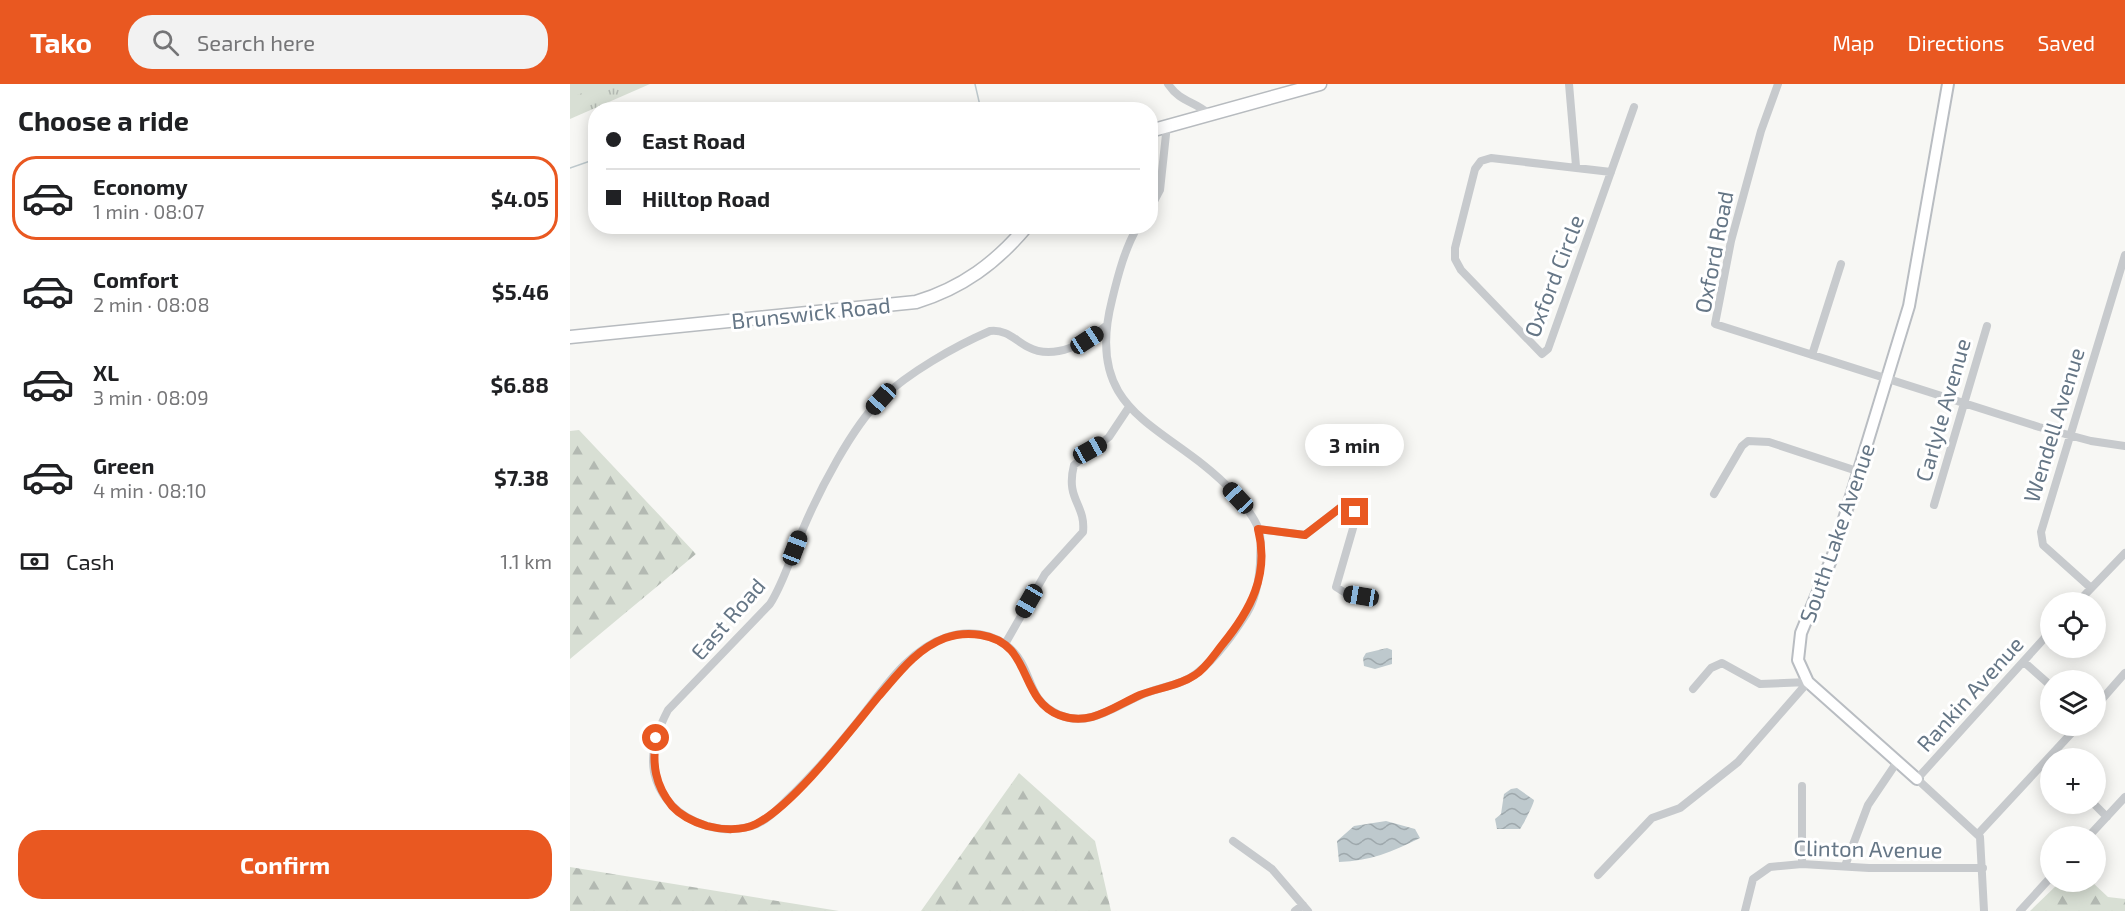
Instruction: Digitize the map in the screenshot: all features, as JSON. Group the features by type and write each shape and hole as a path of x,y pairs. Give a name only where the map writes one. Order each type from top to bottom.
{"main road":[{"path":"1158,128 1320,84"},
{"name":"Brunswick Road","path":"570,337 916,302 953,288 976,275 1011,246 1021,234"}],"street":[{"path":"1168,84 1180,99 1194,104 1209,114"},
{"path":"1569,84 1576,166"},
{"name":"Oxford Road","path":"1778,84 1761,131 1731,241 1714,321 1719,326 2068,435 2125,446"},
{"name":"South Lake Avenue","path":"1948,84 1910,306 1833,555 1801,633 1798,660 1808,682 1978,834"},
{"name":"Oxford Circle","path":"1611,172 1576,166 1491,158 1481,161 1475,169 1455,248 1455,260 1461,270 1542,354 1548,349 1611,172 1634,107"},
{"path":"1158,194 1167,125"},
{"path":"1129,407 1109,437 1074,465 1070,488 1081,513 1083,532 1045,574 1005,644 1023,665 1037,699 1053,712 1067,717 1086,718 1103,715 1137,697 1183,681 1204,668 1250,608 1259,578 1258,529 1225,483 1144,423 1129,407 1108,368 1107,325 1126,252 1134,234"},
{"name":"Wendell Avenue","path":"2091,588 2051,554 2041,541 2041,532 2068,435 2125,255"},
{"path":"1812,355 1841,264"},
{"name":"East Road","path":"1005,644 986,635 959,634 939,640 923,649 903,667 815,771 766,818 754,825 723,829 696,823 674,807 657,781 654,767 656,738 668,710 748,628 782,585 811,512 871,410 905,381 990,331 1004,332 1033,350 1055,352 1087,340 1107,325"},
{"name":"Carlyle Avenue","path":"1934,505 1987,326"},
{"path":"1714,494 1742,446 1748,441 1769,442 1860,472"},
{"path":"1258,529 1305,535 1340,508 1350,507 1356,518 1336,587 1347,594 1361,596"},
{"path":"2087,592 2125,553"},
{"name":"Rankin Avenue","path":"1917,779 2040,644"},
{"path":"2024,662 2040,677"},
{"path":"1693,688 1711,668 1722,663 1760,684 1808,682"},
{"path":"2106,695 2125,673"},
{"path":"1598,875 1652,818 1680,808 1738,762 1808,682"},
{"path":"2060,748 2070,736"},
{"path":"1845,866 1868,804 1897,762"},
{"path":"1984,911 1982,842 1978,834 2040,770"},
{"path":"1802,786 1802,864"},
{"path":"2098,826 2125,797"},
{"path":"2104,814 2107,817"},
{"path":"1233,841 1272,869 1305,908 1294,911"},
{"name":"Clinton Avenue","path":"1745,911 1750,884 1758,874 1770,867 1802,864 1983,868"},
{"path":"2020,911 2040,889"}],"green space":[{"path":"570,84 650,84 609,102 588,102 588,111 570,119"},
{"path":"570,84 604,84 570,98"},
{"path":"579,430 696,554 570,659 570,431"},
{"path":"1019,773 1095,841 1111,911 921,911"},
{"path":"570,867 839,911 570,911"},
{"path":"2050,892 2103,892 2108,897 2125,899 2125,911 2030,911"}],"water":[{"path":"1387,648 1392,650 1392,664 1375,669 1364,666 1363,658 1366,653"},
{"path":"1517,788 1534,800 1532,806 1520,829 1497,829 1495,819 1501,814 1504,794"},
{"path":"1386,821 1415,829 1420,838 1381,855 1339,862 1337,841 1354,826"}],"waterway":[{"path":"975,84 979,102"},
{"path":"570,168 588,162"}],"route":[{"path":"656,738 655,774 664,795 674,807 696,823 723,829 735,829 754,825 771,815 815,771 903,667 930,644 947,637 976,634 996,639 1016,654 1037,699 1053,712 1067,717 1086,718 1103,715 1148,692 1194,676 1204,668 1238,626 1250,608 1257,590 1260,553 1258,529 1298,536 1305,535 1340,508 1350,507 1355,512"}]}
